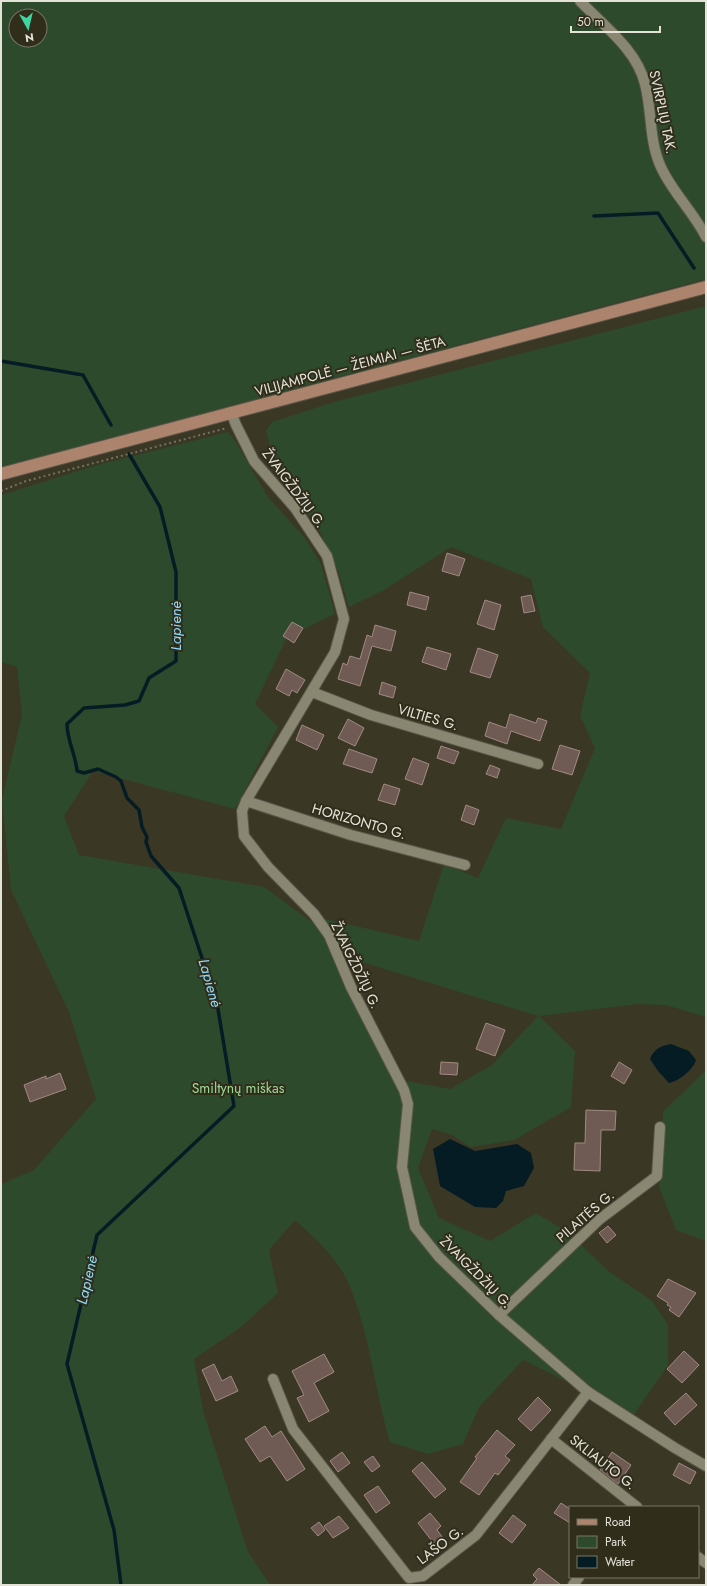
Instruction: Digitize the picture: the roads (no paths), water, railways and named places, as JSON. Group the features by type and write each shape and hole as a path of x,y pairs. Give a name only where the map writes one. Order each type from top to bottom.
{"main road":[{"name":"VILIJAMPOLĖ — ŽEIMIAI — ŠĖTA","path":"1,474 706,287"}],"street":[{"name":"SVIRPLIŲ TAK.","path":"580,1 634,57 640,69 648,98 653,143 660,164 668,181 706,237"},
{"name":"ŽVAIGŽDŽIŲ G.","path":"231,412 254,461 295,508 327,556 344,619 335,652 246,801 242,811 244,836 268,867 314,914 329,935 351,988 404,1090 408,1104 402,1167 415,1227 439,1258 499,1315 588,1392 675,1448 706,1466"},
{"name":"VILTIES G.","path":"312,692 371,715 538,764"},
{"name":"HORIZONTO G.","path":"246,801 351,836 465,865"},
{"name":"PILAITĖS G.","path":"499,1315 600,1219 657,1176 660,1128"},
{"name":"LAŠO G.","path":"273,1379 294,1429 409,1578 423,1576 476,1535 588,1392"},
{"name":"SKLIAUTO G.","path":"552,1439 635,1506"}],"water":[{"path":"671,1044 689,1051 696,1060 692,1068 685,1074 677,1080 669,1083 650,1059 658,1048"},
{"path":"450,1139 475,1151 517,1144 531,1153 534,1168 524,1186 506,1191 503,1201 496,1208 475,1207 440,1186 433,1149"}],"waterway":[{"path":"594,216 658,213 694,268"},
{"name":"Lapienė","path":"1,361 83,375 111,425"},
{"name":"Lapienė","path":"121,1585 114,1530 67,1364 97,1235 234,1106 215,991 204,964 179,888 151,856 146,842 147,837 142,827 139,810 127,798 121,781 116,777 98,769 84,773 77,771 67,730 67,724 84,708 125,705 139,701 149,678 176,661 176,572 160,507 129,454"}],"park label":[{"name":"Smiltynų miškas","path":"238,1088"}]}
